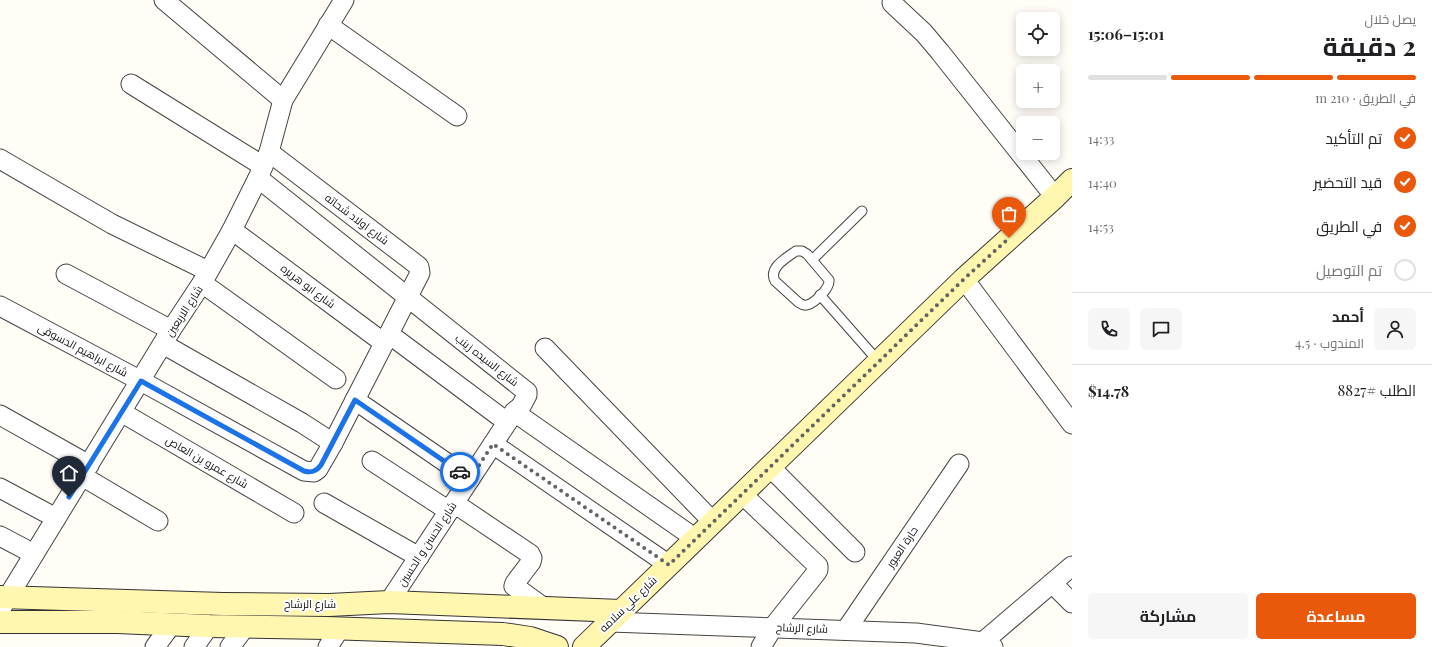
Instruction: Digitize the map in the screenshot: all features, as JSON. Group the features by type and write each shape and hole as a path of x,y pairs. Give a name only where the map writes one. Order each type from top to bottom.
{"street":[{"path":"164,0 283,100"},
{"name":"شارع الاربعين","path":"2,602 34,554 141,381 232,230 263,166 283,100 344,0"},
{"path":"892,3 924,33 940,52 1055,197"},
{"path":"328,25 457,116"},
{"path":"131,84 263,166"},
{"path":"0,159 205,277 336,379"},
{"name":"شارع السيده زينب","path":"263,166 408,297 527,392 527,395 519,408"},
{"name":"شارع اولاد شحاته","path":"263,166 419,267 420,273 387,339 321,465 314,472"},
{"name":"شارع علي سلامه","path":"584,647 964,279 1072,180"},
{"name":"شارع ابو هريره","path":"232,230 507,422"},
{"path":"66,274 333,443"},
{"path":"964,279 1072,424"},
{"name":"شارع ابراهيم الدسوقى","path":"0,306 141,381 304,471 314,472"},
{"path":"545,348 714,522"},
{"path":"355,400 470,479"},
{"path":"519,408 520,416 696,539"},
{"name":"شارع الحسن و الحسين","path":"389,602 507,422 519,408"},
{"name":"شارع عمرو بن العاص","path":"121,412 294,513"},
{"path":"0,414 158,521"},
{"path":"493,444 669,565"},
{"path":"372,460 530,554 532,558 531,562 514,586 543,608"},
{"name":"حارة العبور","path":"846,630 959,464"},
{"path":"770,467 855,552"},
{"path":"0,488 56,518"},
{"path":"742,494 818,566 816,573 773,627 761,647"},
{"path":"324,503 419,557"},
{"path":"0,536 34,554"},
{"path":"986,646 1072,566"},
{"path":"1052,584 1072,603"},
{"name":"شارع الرشاح","path":"2,602 329,605 389,602 543,608 615,616 773,627 916,633 948,636 986,646"},
{"path":"329,605 332,634"},
{"path":"0,622 117,622 245,627 332,634 502,634 530,638 557,647"},
{"path":"155,647 171,625"},
{"path":"194,647 209,626"},
{"path":"230,647 245,627"},
{"path":"901,647 916,633"}],"lane":[{"path":"812,260 862,211"},
{"path":"796,251 802,251 807,254 829,280 828,288 820,296 807,305 802,305 775,281 773,272 775,268 796,251"},
{"path":"820,296 879,362"}],"way so far":[{"path":"460,472 470,479 493,444 669,565 964,279 1009,238"}],"route":[{"path":"69,497 141,381 304,471 314,472 321,465 355,400 460,472"}]}
